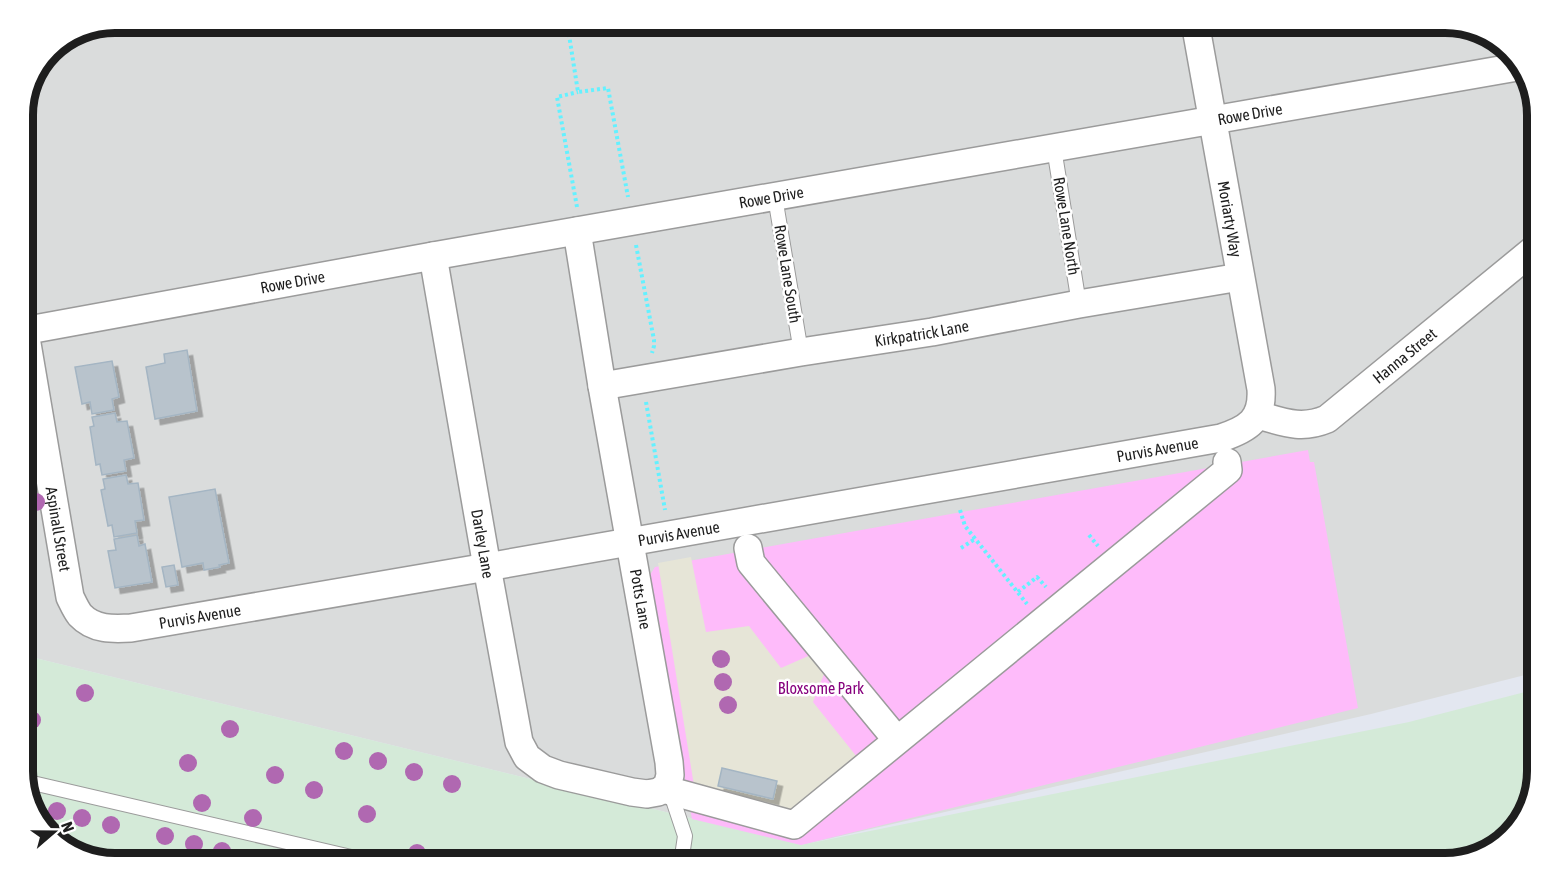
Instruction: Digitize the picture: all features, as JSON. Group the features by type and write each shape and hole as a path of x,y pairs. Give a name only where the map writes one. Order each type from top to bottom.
{"street":[{"name":"Moriarty Way","path":"1197,33 1261,389 1262,403 1257,415"},
{"name":"Rowe Drive","path":"33,325 1512,68"},
{"name":"Potts Lane","path":"577,231 602,386 669,762 670,775 663,789"},
{"name":"Hanna Street","path":"1257,415 1301,425 1314,424 1327,419 1527,255"},
{"name":"Darley Lane","path":"433,256 519,742 527,758 543,769 559,775 632,792 647,794 663,789"},
{"name":"Kirkpatrick Lane","path":"602,386 932,332 1240,277"},
{"name":"Aspinall Street","path":"33,384 70,597 81,615 93,624"},
{"name":"Purvis Avenue","path":"93,624 109,630 131,628 1221,438 1237,433 1248,426 1257,415"},
{"path":"663,789 794,825 862,781 897,741 1228,470 1227,462"},
{"path":"748,548 751,563 897,741"}],"lane":[{"name":"Rowe Lane North","path":"1054,148 1080,304"},
{"name":"Rowe Lane South","path":"775,196 801,352"},
{"path":"35,784 330,853"},
{"path":"663,789 673,800 685,836 683,853"}],"path":[{"path":"569,33 578,92"},
{"path":"573,184 557,97 608,88 623,171"},
{"path":"637,251 654,340"},
{"path":"646,398 664,509"},
{"path":"960,510 964,526 1042,622"},
{"path":"961,548 975,539"}],"shaded area":[{"path":"115,33 1445,33 1476,39 1503,57 1521,84 1527,110 1527,675 1371,714 801,845 33,657 33,110 39,84 57,57 84,39"},
{"path":"691,557 706,632 749,626 781,668 822,650 830,659 813,702 865,767 794,825 696,798 658,563"},
{"path":"33,657 801,845 1409,722 1527,692 1527,771 1524,792 1516,812 1495,836 1476,847 1445,853 115,853 84,847 65,836 50,821 37,797 33,776"}],"green space":[{"name":"Bloxsome Park","path":"1308,450 1310,462 1314,462 1358,708 801,845 692,819 648,578 655,567"}],"building":[{"path":"187,350 197,411 155,419 146,367 165,363 164,354"},
{"path":"112,361 119,397 112,399 114,410 92,414 90,402 82,404 75,367"},
{"path":"115,413 117,422 127,421 134,458 124,460 126,471 102,475 100,464 96,465 90,427 94,426 92,417"},
{"path":"126,475 128,484 138,483 144,520 135,521 137,533 114,537 112,525 108,526 101,490 105,489 103,479"},
{"path":"215,489 229,563 204,570 203,563 182,567 169,497"},
{"path":"137,535 139,546 145,544 152,582 115,588 108,551 116,550 114,539"},
{"path":"174,565 178,585 166,587 162,567"},
{"path":"722,768 777,781 773,799 718,786"}]}
